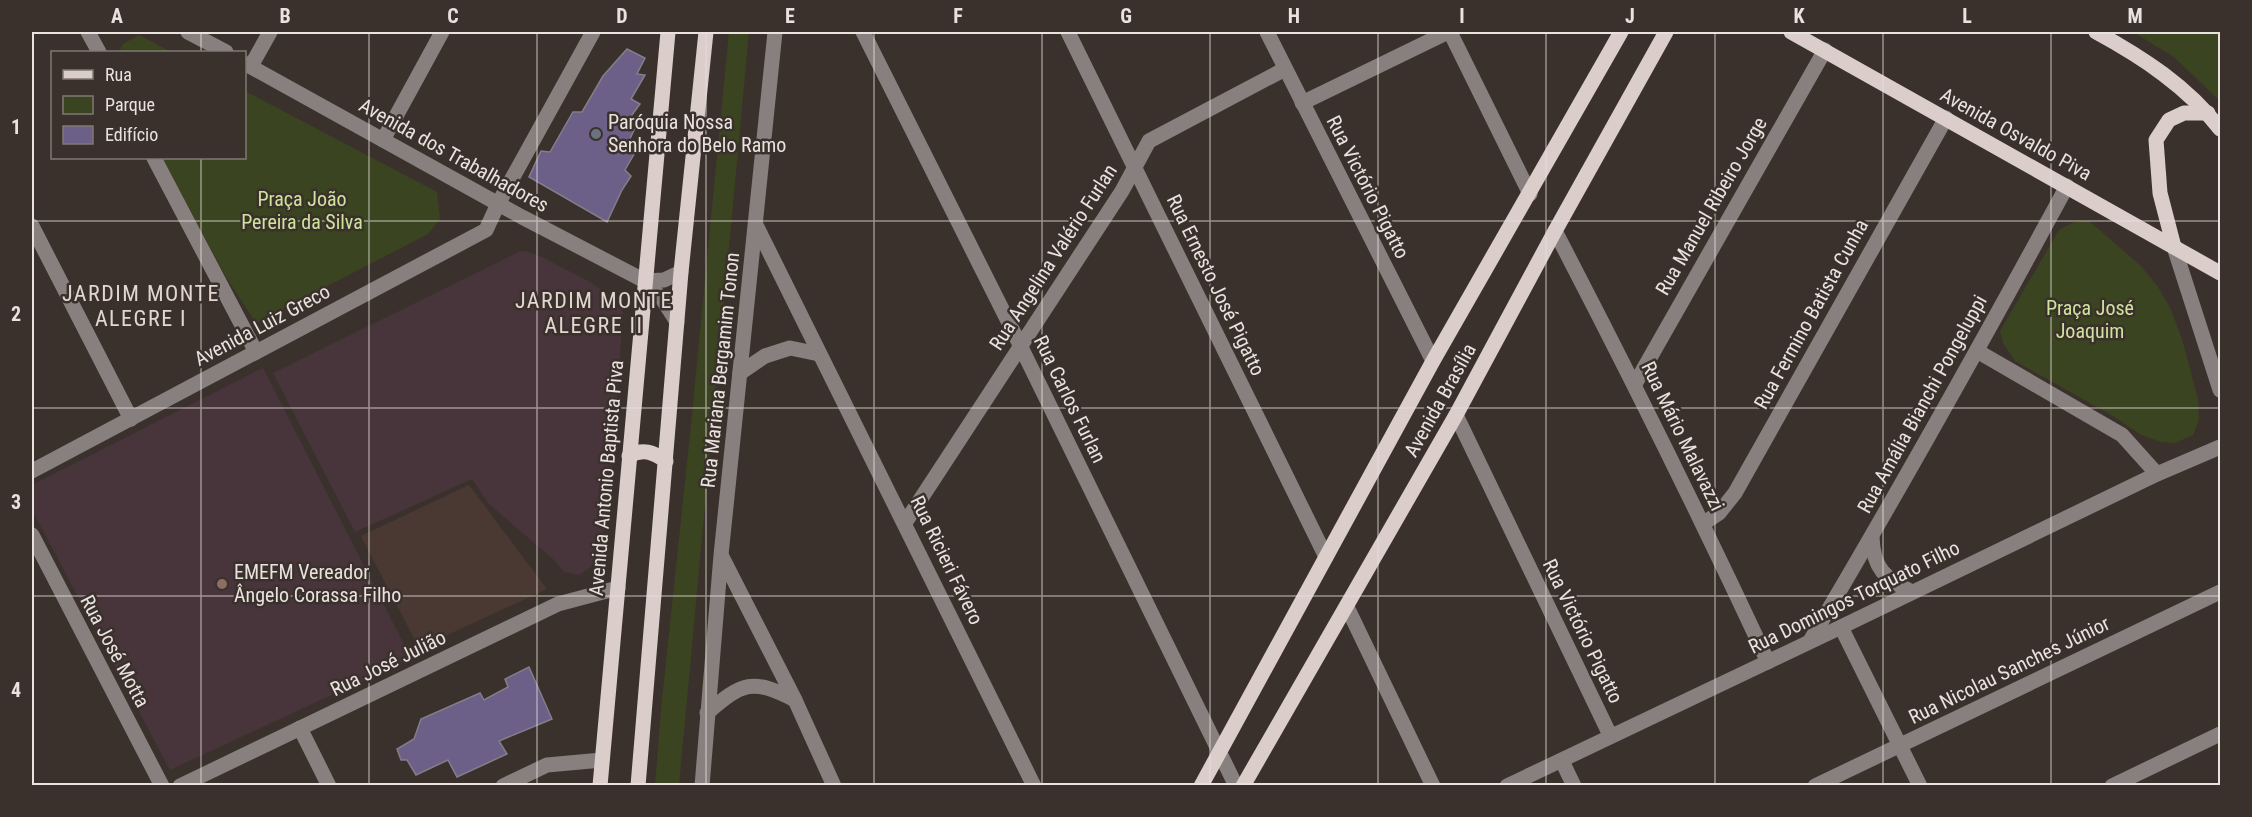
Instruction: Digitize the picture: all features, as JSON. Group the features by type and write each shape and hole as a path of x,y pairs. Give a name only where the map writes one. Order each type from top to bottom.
{"main road":[{"name":"Avenida Antonio Baptista Piva","path":"600,786 668,32"},
{"path":"638,786 681,272 705,32"},
{"name":"Avenida Brasília","path":"1201,786 1433,361 1621,32"},
{"name":"Avenida Brasília","path":"1243,786 1456,416 1555,231 1666,32"},
{"name":"Avenida Osvaldo Piva","path":"1791,32 2220,273"},
{"path":"2096,32 2130,51 2160,72 2208,113 2220,129"},
{"path":"2174,247 2160,193 2156,140 2169,120 2184,112 2208,113"},
{"path":"629,456 644,451 666,461"}],"street":[{"path":"88,32 98,51"},
{"path":"188,32 224,51"},
{"path":"248,64 270,32"},
{"path":"383,140 442,32"},
{"name":"Avenida Luiz Greco","path":"32,471 486,230 498,204 593,32"},
{"name":"Rua Mariana Bergamim Tonon","path":"702,786 721,555 775,32"},
{"name":"Rua Carlos Furlan","path":"863,32 1021,346 1236,786"},
{"name":"Rua Ernesto José Pigatto","path":"1068,32 1326,557"},
{"name":"Rua Victório Pigatto","path":"1268,32 1433,361"},
{"path":"1302,103 1449,32 1530,194"},
{"name":"Rua Manuel Ribeiro Jorge","path":"1635,384 1825,50"},
{"name":"Avenida dos Trabalhadores","path":"248,64 498,204 645,281 663,300 677,322"},
{"name":"Rua Angelina Valério Furlan","path":"905,523 1122,191 1149,141 1285,69"},
{"name":"Rua Fermino Batista Cunha","path":"1704,523 1719,513 1735,493 1946,118"},
{"path":"155,159 256,352"},
{"name":"Rua Amália Bianchi Pongeluppi","path":"1810,641 1872,537 2067,186"},
{"path":"32,226 131,419"},
{"name":"Rua Ricieri Fávero","path":"756,226 1034,786"},
{"name":"Rua Mário Malavazzi","path":"1555,231 1704,523 1768,662"},
{"path":"2174,247 2220,390"},
{"path":"645,281 664,280 681,272"},
{"path":"740,373 765,356 790,348 819,354"},
{"path":"1977,351 2122,435 2157,474"},
{"name":"Rua Victório Pigatto","path":"1456,416 1610,735"},
{"name":"Rua Domingos Torquato Filho","path":"1507,786 2157,474 2220,447"},
{"name":"Rua José Motta","path":"32,536 162,786"},
{"path":"1872,537 1873,555 1879,568 1890,580 1912,592"},
{"path":"721,555 795,700 834,786"},
{"name":"Rua José Julião","path":"180,786 558,604 618,588"},
{"name":"Rua Nicolau Sanches Júnior","path":"1815,786 2220,592"},
{"path":"1347,607 1433,786"},
{"path":"1840,627 1920,786"},
{"path":"707,712 730,693 748,685 771,688 795,700"},
{"path":"300,728 329,786"},
{"path":"2112,786 2220,734"},
{"path":"503,786 547,765 602,760"},
{"path":"1562,761 1574,786"}],"shaded area":[{"path":"521,251 542,257 590,282 615,300 623,312 613,455 601,549 591,567 579,575 564,572 553,559 489,504 472,479 355,532 273,373"},
{"name":"EMEFM Vereador Ângelo Corassa Filho","path":"263,368 411,658 170,770 32,510 32,485"},
{"path":"469,485 547,589 419,648 361,536"}],"green space":[{"path":"729,32 749,32 679,785 655,785 662,700"},
{"path":"2133,32 2220,32 2220,101 2174,57"},
{"path":"139,35 169,51 120,51 123,44"},
{"name":"Praça João Pereira da Silva","path":"246,92 437,192 440,219 428,234 256,323 226,277 163,159 246,159"},
{"name":"Praça José Joaquim","path":"2089,221 2141,266 2158,287 2171,310 2182,339 2198,399 2199,420 2193,435 2175,443 2161,442 2141,435 2113,416 2015,361 2003,343 2000,331 2059,230 2074,222"}],"building":[{"name":"Paróquia Nossa Senhora do Belo Ramo","path":"627,49 645,58 637,74 645,75 631,99 640,104 629,119 636,126 628,143 637,149 625,170 631,176 607,222 529,177 541,151 550,152 573,112 582,112 603,76"},
{"path":"529,667 552,719 499,741 507,754 457,777 448,760 416,775 407,760 401,760 397,749 414,739 421,719 480,693 484,700 508,687 505,679"}],"place":[{"name":"Paróquia Nossa Senhora do Belo Ramo","path":"596,134"},
{"name":"EMEFM Vereador Ângelo Corassa Filho","path":"222,584"}],"district":[{"name":"JARDIM MONTE ALEGRE I","path":"141,306"},
{"name":"JARDIM MONTE ALEGRE II","path":"594,312"}]}
